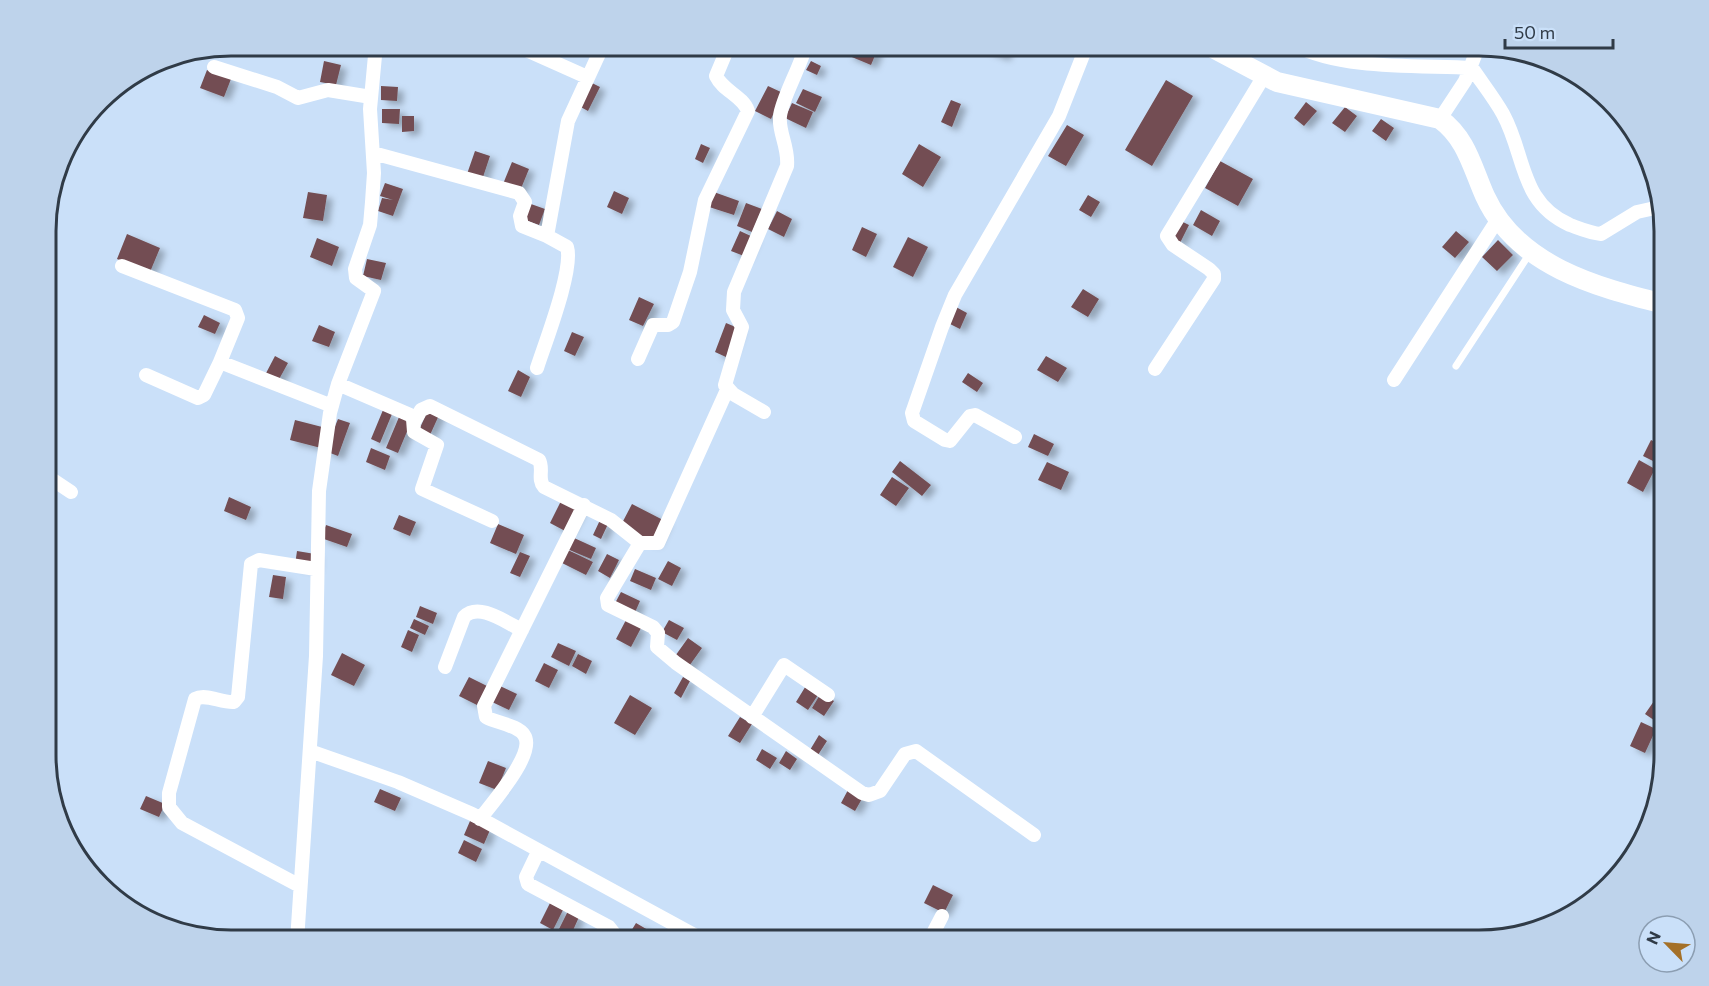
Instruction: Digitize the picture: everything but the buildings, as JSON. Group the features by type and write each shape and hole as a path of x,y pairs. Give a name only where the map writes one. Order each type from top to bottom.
{"main road":[{"path":"1227,56 1264,76 1298,88 1440,119 1453,129 1463,143 1486,198 1498,219 1530,252 1584,280 1653,301"}],"street":[{"path":"300,930 300,886 316,656 318,500 332,406 338,384 374,291 356,278 355,269 370,225 373,153 371,97 375,56"},
{"path":"540,56 587,77"},
{"path":"547,236 564,134 573,106 598,56"},
{"path":"638,359 653,325 668,325 673,322 690,272 705,200 748,111 744,103 721,84 716,76 724,56"},
{"path":"492,521 422,489 437,445 414,432 414,422 426,406 439,409 539,460 542,467 541,481 544,487 611,520 640,543 658,543 727,390 725,379 742,327 733,310 734,292 787,166 787,146 781,128 780,111 796,77 803,56"},
{"path":"1015,437 975,415 970,416 954,438 945,440 914,421 912,413 955,295 1059,116 1083,56"},
{"path":"1320,56 1362,62 1472,68"},
{"path":"1440,119 1465,81 1476,56"},
{"path":"214,67 277,87 298,98 328,90 371,97"},
{"path":"1472,68 1503,114 1524,174 1534,196 1547,212 1586,232 1601,234 1637,212 1652,209"},
{"path":"1155,369 1214,279 1214,274 1209,269 1173,245 1167,236 1264,76"},
{"path":"373,153 519,193 525,202 520,216 522,226 567,247 568,257 560,296 537,368"},
{"path":"1394,380 1498,219"},
{"path":"122,266 238,312 238,318 220,362 204,395 198,398 146,375"},
{"path":"220,362 332,406"},
{"path":"338,384 406,413 414,422"},
{"path":"727,390 764,412"},
{"path":"55,482 71,492"},
{"path":"480,819 527,750 524,734 494,722 484,711 484,706 584,505"},
{"path":"640,543 607,598 608,605 653,627 658,633 657,647 752,717 869,795 880,791 905,754 916,751 1034,835"},
{"path":"300,886 182,823 169,807 170,793 195,699 201,697 234,702 238,697 251,564 259,560 316,569"},
{"path":"445,667 464,617 469,611 477,610 522,630"},
{"path":"752,717 784,665 828,695"},
{"path":"310,751 398,782 480,819 684,930"},
{"path":"538,852 526,877 528,884 612,930"},
{"path":"934,930 942,916"}],"lane":[{"path":"1456,366 1530,252"}]}
